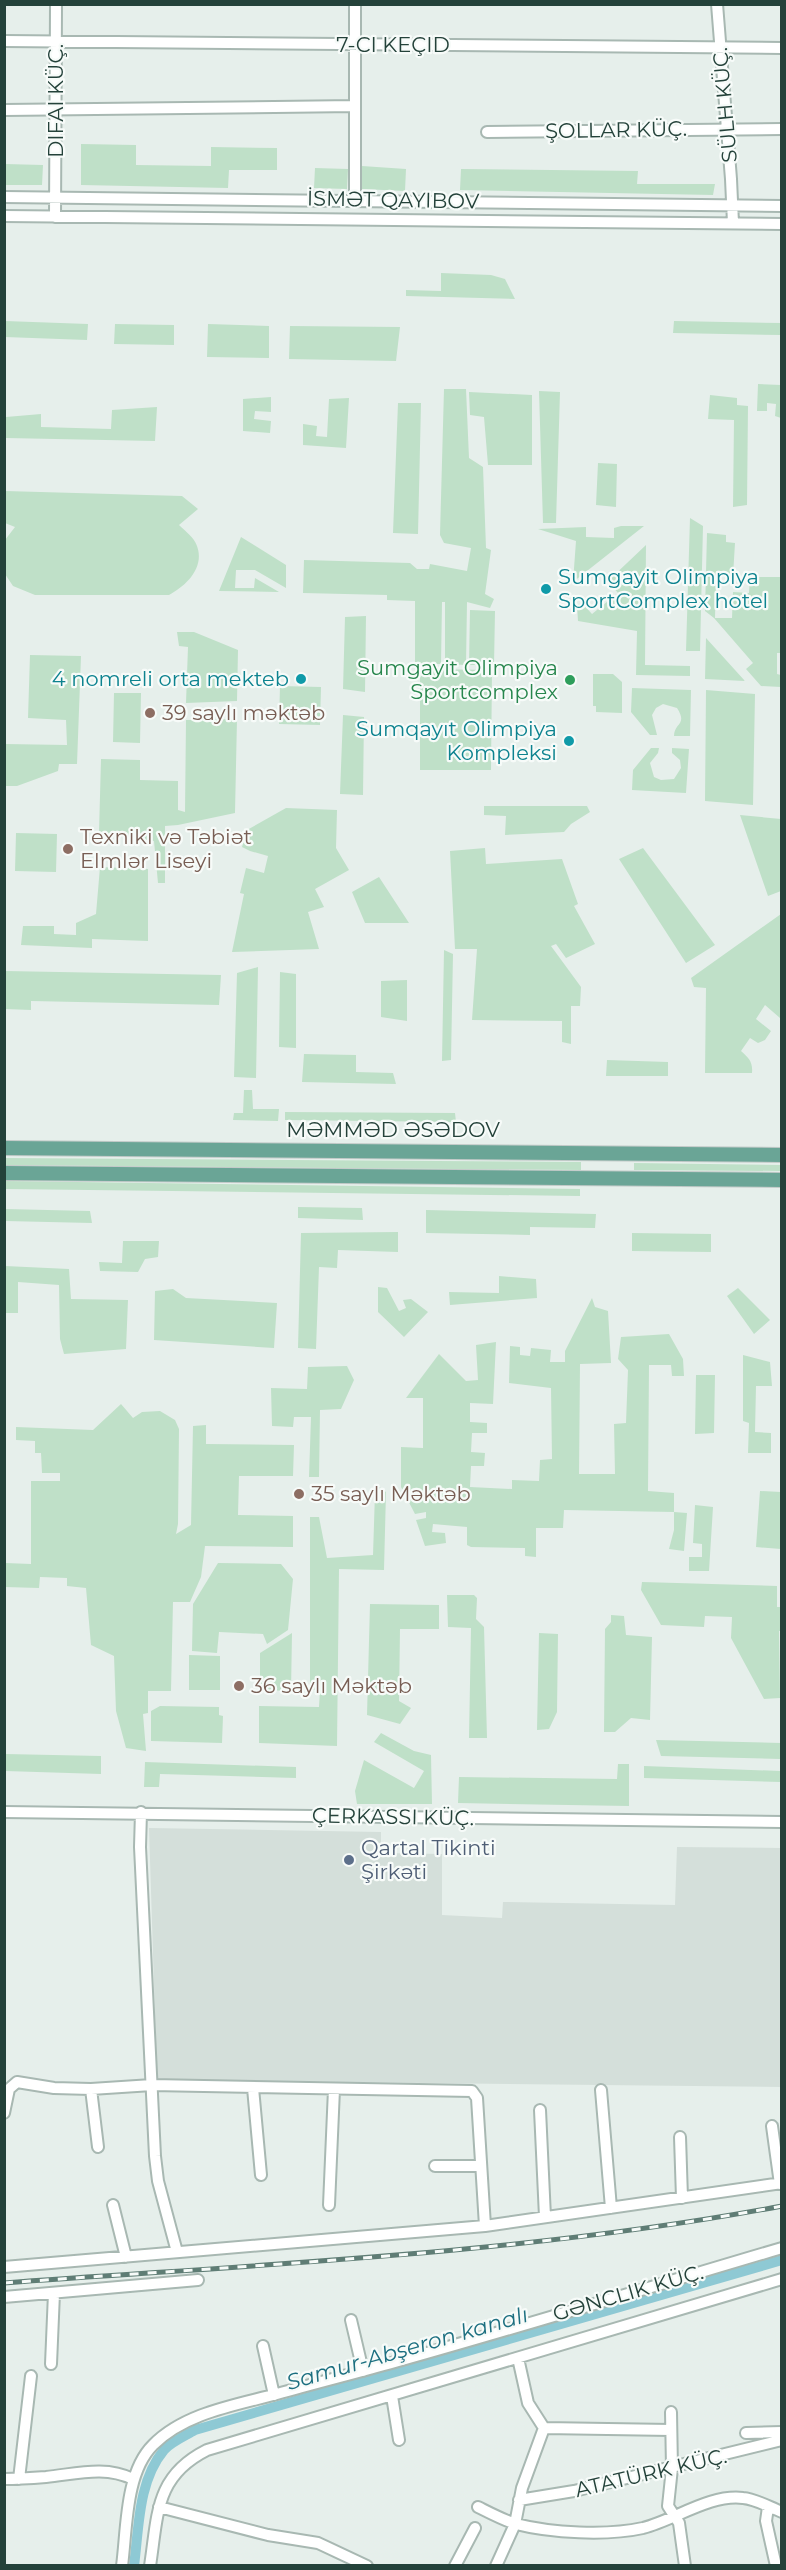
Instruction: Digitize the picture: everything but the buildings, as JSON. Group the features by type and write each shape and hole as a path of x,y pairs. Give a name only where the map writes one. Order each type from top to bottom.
{"main road":[{"name":"MƏMMƏD ƏSƏDOV","path":"4,1148 782,1155"},
{"path":"4,1173 782,1180"}],"street":[{"name":"DIFAI KÜÇ.","path":"55,217 56,4"},
{"path":"355,4 355,200"},
{"name":"SÜLH KÜÇ.","path":"717,4 733,224"},
{"name":"7-CI KEÇID","path":"4,40 782,48"},
{"path":"4,110 355,106"},
{"name":"ŞOLLAR KÜÇ.","path":"487,132 782,129"},
{"path":"4,197 782,206"},
{"path":"412,201 412,219"},
{"path":"539,220 540,202"},
{"path":"4,216 782,224"},
{"path":"4,1812 782,1822"},
{"path":"141,1812 140,1847 156,2164 177,2252"},
{"path":"4,2113 9,2089 16,2082 54,2088 91,2089 152,2085 472,2091 477,2098 485,2226"},
{"path":"253,2088 261,2175"},
{"path":"91,2089 98,2147"},
{"path":"330,2205 334,2089"},
{"path":"601,2090 611,2208"},
{"path":"540,2110 545,2217"},
{"path":"4,2267 485,2226 781,2183 772,2126"},
{"path":"680,2137 682,2199"},
{"path":"435,2166 480,2166"},
{"path":"113,2205 126,2257"},
{"name":"GƏNCLIK KÜÇ.","path":"122,2565 133,2479 141,2461 152,2446 166,2434 207,2414 363,2371 782,2248"},
{"name":"GƏNCLIK KÜÇ.","path":"150,2565 164,2489 183,2464 207,2450 782,2279"},
{"path":"4,2297 198,2280"},
{"path":"51,2364 54,2293"},
{"path":"351,2320 363,2371"},
{"path":"263,2346 274,2395"},
{"path":"518,2358 528,2403 544,2428"},
{"path":"19,2479 31,2376"},
{"path":"392,2396 399,2440"},
{"path":"671,2412 672,2468 668,2506 676,2517 681,2531 685,2565"},
{"path":"544,2428 671,2430"},
{"path":"496,2565 515,2524 519,2500 544,2428"},
{"path":"746,2433 782,2432"},
{"name":"ATATÜRK KÜÇ.","path":"519,2500 574,2491 782,2440"},
{"path":"4,2479 104,2471 124,2474 133,2479"},
{"path":"478,2507 515,2524 609,2533 643,2528 713,2502 735,2497 754,2500 782,2512"},
{"path":"159,2507 268,2535 318,2542 367,2565"},
{"path":"768,2507 766,2521 776,2565"},
{"path":"455,2565 475,2528"}],"shaded area":[{"path":"149,1828 381,1832 381,1853 442,1854 442,1915 502,1918 503,1902 675,1905 677,1847 781,1848 781,2087 157,2080"}],"green space":[{"path":"81,144 136,145 136,165 211,166 211,147 277,148 277,170 229,170 228,188 81,185"},
{"path":"5,164 43,165 42,185 5,185"},
{"path":"362,166 406,169 405,191 362,189"},
{"path":"315,168 348,169 347,189 314,188"},
{"path":"461,169 638,171 637,184 715,184 713,195 460,190"},
{"path":"441,273 491,275 505,279 515,299 406,296 406,290 441,291"},
{"path":"5,321 88,324 87,340 5,337"},
{"path":"674,321 781,323 781,335 673,333"},
{"path":"115,324 174,325 174,345 114,344"},
{"path":"208,324 269,326 269,358 207,357"},
{"path":"290,326 400,327 396,361 289,359"},
{"path":"758,384 781,385 781,418 775,416 776,404 767,403 767,411 757,411"},
{"path":"444,389 466,389 469,458 483,467 486,548 491,550 485,594 494,599 490,608 467,602 466,665 445,664 445,602 442,602 441,664 415,664 415,601 387,600 387,595 303,593 304,560 410,563 417,569 429,569 430,564 467,571 471,548 444,543 440,535"},
{"path":"539,391 560,392 556,523 543,523"},
{"path":"469,392 532,395 532,465 488,465 484,417 470,415"},
{"path":"710,395 737,398 737,405 748,406 747,505 733,507 734,420 708,419"},
{"path":"271,397 271,412 255,411 254,419 271,421 270,433 243,431 243,399"},
{"path":"349,398 346,448 303,445 303,424 317,426 316,436 327,437 329,399"},
{"path":"398,403 421,403 418,534 393,533"},
{"path":"157,407 155,441 6,438 6,417 41,414 41,427 111,429 112,410"},
{"path":"598,463 617,464 616,507 596,505"},
{"path":"5,491 182,496 198,509 179,525 196,543 199,554 196,569 182,587 169,595 35,595 13,586 5,574 5,540 15,527 5,523"},
{"path":"690,518 703,526 700,651 686,651"},
{"path":"644,526 573,582 576,541 538,529 586,527 586,537 614,538 614,528"},
{"path":"707,533 726,535 726,542 735,543 733,576 716,576 715,618 732,618 733,592 749,593 750,577 781,577 782,653 777,653 777,674 781,675 781,687 761,686 746,669 753,663 714,618 705,611"},
{"path":"241,537 286,565 286,588 255,570 236,570 235,588 254,588 255,578 279,592 219,591"},
{"path":"646,545 645,665 690,666 690,676 636,675 637,631 578,621 577,605 582,603 592,614 618,593 608,581"},
{"path":"470,610 495,611 494,665 469,665"},
{"path":"366,616 365,692 343,689 345,617"},
{"path":"177,632 194,632 238,650 237,701 186,703 188,647 179,646"},
{"path":"706,638 745,681 705,679"},
{"path":"30,655 81,656 77,764 59,764 58,771 17,786 5,786 5,744 67,745 66,720 28,718"},
{"path":"420,669 492,670 491,770 420,770"},
{"path":"593,674 613,674 622,682 622,713 596,712 596,706 593,706"},
{"path":"280,686 321,687 320,725 279,724"},
{"path":"632,688 691,690 690,736 674,736 681,721 680,714 677,708 663,704 656,708 652,715 657,735 650,735 631,712"},
{"path":"706,690 755,694 753,805 705,801"},
{"path":"114,693 141,693 140,743 113,742"},
{"path":"343,715 364,717 363,795 340,794"},
{"path":"237,719 235,813 165,826 165,883 158,883 154,841 99,833 101,759 140,760 140,780 178,781 178,810 185,812 186,720"},
{"path":"651,748 659,748 650,763 654,777 661,780 674,779 681,768 680,760 672,753 672,748 689,749 686,793 632,790 633,770"},
{"path":"484,806 587,806 590,812 571,824 564,832 505,835 506,816 484,815"},
{"path":"286,808 337,810 336,848 349,870 315,889 324,907 308,912 319,949 232,952 244,894 240,893 246,868 264,873 268,856 242,847 247,830"},
{"path":"740,815 781,819 781,891 768,896"},
{"path":"16,833 57,834 56,872 15,871"},
{"path":"485,848 486,864 562,859 578,904 574,906 595,944 566,958 556,944 551,946 581,987 580,1006 571,1006 571,1044 562,1042 562,1021 472,1020 477,949 455,949 450,851"},
{"path":"643,848 715,945 686,963 619,859"},
{"path":"100,867 148,869 148,941 92,939 92,948 21,945 23,926 54,926 54,934 76,935 76,923 96,914"},
{"path":"379,877 409,923 365,923 352,892"},
{"path":"781,914 781,1016 780,1018 765,1005 756,1019 771,1031 765,1040 758,1043 750,1038 741,1051 750,1060 752,1073 705,1073 706,988 694,987 691,978"},
{"path":"444,950 453,954 451,1060 442,1061"},
{"path":"258,967 256,1078 234,1077 237,973"},
{"path":"5,971 221,975 219,1005 31,1001 31,1010 5,1009"},
{"path":"280,972 296,974 296,1048 279,1047"},
{"path":"407,980 407,1021 381,1017 381,981"},
{"path":"304,1054 356,1055 356,1072 393,1073 396,1084 302,1082"},
{"path":"607,1060 668,1062 668,1076 606,1076"},
{"path":"244,1090 252,1090 253,1109 279,1109 278,1121 233,1120 234,1113 243,1113"},
{"path":"285,1112 455,1113 456,1122 285,1120"},
{"path":"5,1158 581,1162 581,1170 5,1165"},
{"path":"634,1163 781,1165 781,1171 634,1170"},
{"path":"5,1181 580,1189 580,1196 5,1189"},
{"path":"298,1207 362,1208 363,1220 298,1218"},
{"path":"5,1209 90,1211 92,1223 5,1221"},
{"path":"426,1210 596,1214 595,1228 530,1227 530,1235 426,1233"},
{"path":"398,1232 398,1252 338,1250 337,1268 319,1267 316,1349 298,1348 301,1233"},
{"path":"632,1233 711,1234 711,1252 632,1251"},
{"path":"123,1241 159,1241 158,1257 145,1259 138,1272 100,1271 99,1262 122,1263"},
{"path":"5,1266 69,1269 71,1299 128,1300 126,1349 64,1354 60,1339 59,1285 18,1282 18,1313 5,1313"},
{"path":"499,1276 536,1279 537,1298 450,1305 449,1292 499,1293"},
{"path":"378,1287 387,1288 399,1311 406,1308 403,1300 411,1299 428,1312 404,1337 378,1312"},
{"path":"738,1288 770,1320 754,1334 727,1296"},
{"path":"173,1289 186,1298 277,1303 274,1348 154,1340 155,1291"},
{"path":"592,1298 595,1307 608,1311 611,1363 580,1364 579,1474 615,1474 614,1424 626,1423 628,1370 618,1359 621,1337 669,1334 683,1359 684,1376 672,1376 671,1365 649,1365 648,1491 674,1493 674,1512 564,1510 563,1528 536,1528 536,1557 525,1556 525,1548 471,1547 467,1545 467,1527 433,1524 432,1532 445,1533 446,1543 425,1546 416,1520 426,1518 426,1512 415,1514 401,1487 401,1447 423,1448 423,1398 406,1398 439,1354 466,1381 478,1380 476,1345 496,1342 493,1404 470,1403 470,1422 487,1423 487,1433 472,1433 471,1452 485,1453 484,1466 471,1466 470,1487 512,1489 512,1480 539,1481 540,1460 552,1459 551,1388 509,1383 510,1346 520,1347 520,1355 530,1356 531,1348 551,1350 550,1362 565,1362 565,1351"},
{"path":"743,1355 770,1362 772,1386 756,1386 755,1432 771,1433 771,1453 748,1453 749,1423 743,1421"},
{"path":"347,1366 354,1380 341,1409 320,1410 319,1477 309,1477 311,1417 294,1417 293,1427 272,1426 271,1388 307,1389 308,1367"},
{"path":"696,1375 715,1375 714,1433 695,1434"},
{"path":"121,1404 133,1418 142,1412 160,1411 175,1420 179,1429 176,1534 191,1525 193,1426 206,1425 206,1444 294,1445 293,1476 239,1476 238,1515 293,1516 293,1547 205,1546 201,1577 190,1602 173,1602 171,1691 148,1691 148,1713 143,1714 146,1751 126,1748 116,1711 114,1656 91,1645 86,1588 67,1586 67,1578 40,1577 39,1588 5,1587 5,1563 31,1564 31,1481 60,1481 60,1473 42,1473 41,1453 35,1453 35,1441 16,1440 16,1427 93,1430"},
{"path":"378,1486 386,1492 384,1570 339,1569 337,1746 259,1743 259,1706 319,1707 320,1690 310,1690 310,1517 319,1517 327,1558 373,1555 375,1493"},
{"path":"760,1491 781,1492 781,1549 756,1547"},
{"path":"695,1505 713,1507 709,1571 689,1571 689,1557 702,1557 702,1544 693,1543"},
{"path":"674,1512 687,1513 684,1551 669,1549 674,1530"},
{"path":"218,1563 281,1564 293,1579 288,1630 267,1644 263,1634 219,1632 217,1653 192,1651 193,1604"},
{"path":"642,1582 777,1586 777,1607 782,1607 781,1631 779,1631 780,1698 764,1699 731,1638 732,1617 705,1616 704,1627 661,1625 641,1590"},
{"path":"447,1595 474,1595 477,1598 476,1619 484,1627 487,1738 469,1738 471,1628 448,1627"},
{"path":"370,1604 439,1605 439,1629 400,1629 399,1701 411,1708 400,1724 367,1715"},
{"path":"611,1615 624,1616 626,1635 652,1637 650,1720 631,1718 615,1732 604,1732 605,1629 611,1622"},
{"path":"292,1633 291,1691 260,1690 260,1653"},
{"path":"539,1633 558,1634 557,1712 549,1729 537,1730"},
{"path":"189,1655 220,1656 220,1690 189,1690"},
{"path":"160,1706 219,1707 219,1715 223,1716 222,1743 151,1741 151,1711"},
{"path":"381,1733 414,1751 431,1755 432,1804 357,1804 355,1791 364,1760 414,1788 424,1771 374,1742"},
{"path":"656,1740 781,1743 780,1759 661,1756"},
{"path":"5,1754 101,1756 101,1774 5,1771"},
{"path":"145,1762 296,1767 296,1778 160,1774 159,1787 144,1787"},
{"path":"618,1764 629,1764 629,1806 458,1803 459,1777 617,1779"},
{"path":"644,1766 781,1771 781,1782 644,1778"}],"waterway":[{"name":"Samur-Abşeron kanalı","path":"134,2566 144,2490 155,2462 164,2450 195,2430 782,2260"}],"railway":[{"path":"4,2283 296,2263 492,2246 589,2236 782,2206"}],"place":[{"name":"Sumgayit Olimpiya SportComplex hotel","path":"546,589"},
{"name":"4 nomreli orta mekteb","path":"301,679"},
{"name":"Sumgayit Olimpiya Sportcomplex","path":"570,680"},
{"name":"39 saylı məktəb","path":"150,713"},
{"name":"Sumqayıt Olimpiya Kompleksi","path":"569,741"},
{"name":"Texniki və Təbiət Elmlər Liseyi","path":"68,849"},
{"name":"35 saylı Məktəb","path":"299,1494"},
{"name":"36 saylı Məktəb","path":"239,1686"},
{"name":"Qartal Tikinti Şirkәti","path":"349,1860"}]}
